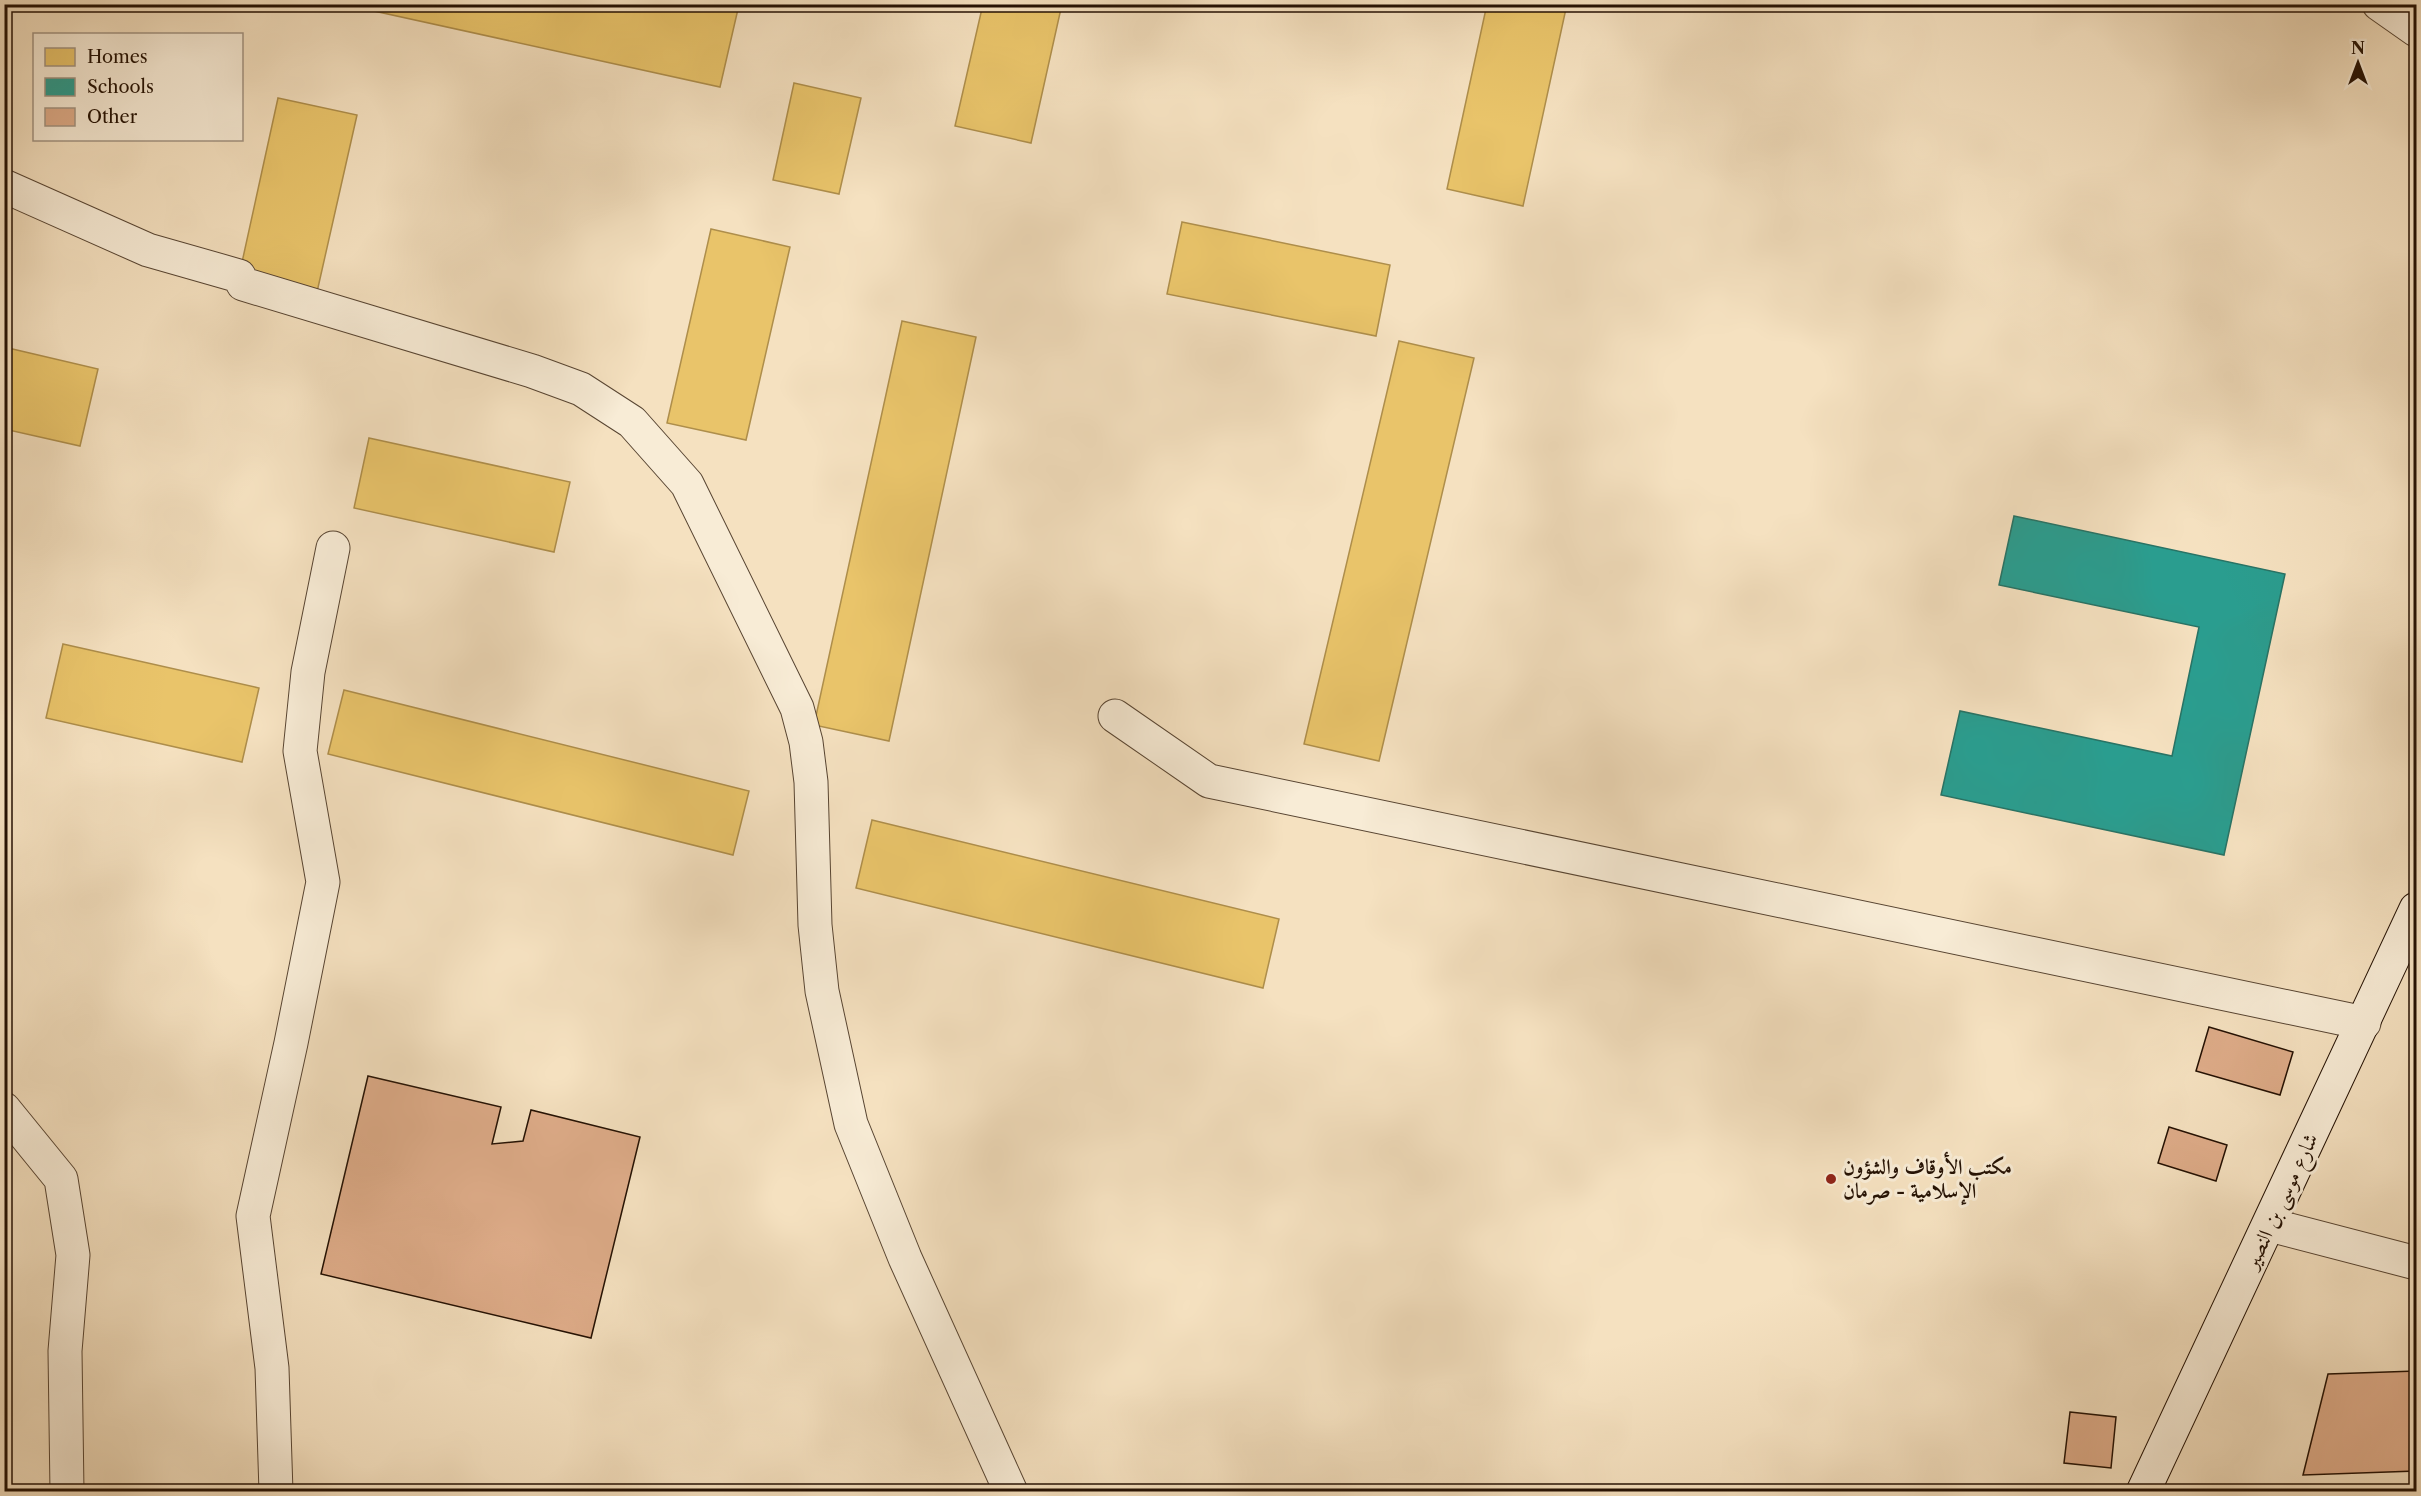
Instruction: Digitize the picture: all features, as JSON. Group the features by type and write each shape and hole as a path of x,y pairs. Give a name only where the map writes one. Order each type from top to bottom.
{"street":[{"path":"2379,4 2416,30"},
{"path":"4,186 148,250 238,276 243,284 532,371 582,389 632,422 687,484 796,708 806,742 811,782 815,925 822,991 851,1124 901,1248 1011,1491"},
{"path":"276,1491 272,1368 253,1215 291,1043 323,882 300,751 308,672 333,548"},
{"path":"1115,716 1209,780 2364,1023"},
{"name":"شارع موسى بن النصير","path":"2143,1491 2270,1226 2416,909"},
{"path":"4,1109 61,1179 73,1256 65,1351 67,1491"},
{"path":"2270,1226 2416,1263"}],"building: Homes":[{"path":"342,4 715,4 738,9 720,87"},
{"path":"983,4 1062,4 1031,143 955,126"},
{"path":"1487,4 1567,4 1523,206 1447,189"},
{"path":"794,83 861,98 839,194 773,180"},
{"path":"278,98 357,115 317,292 239,276"},
{"path":"1182,222 1390,265 1376,336 1167,294"},
{"path":"711,229 790,247 746,440 667,423"},
{"path":"902,321 976,337 889,741 814,725"},
{"path":"1399,341 1474,358 1379,761 1304,744"},
{"path":"4,347 98,369 80,446 4,429"},
{"path":"369,438 570,482 554,552 354,508"},
{"path":"63,644 259,688 242,762 46,718"},
{"path":"344,690 749,791 733,855 328,754"},
{"path":"872,820 1279,919 1263,988 856,888"}],"building: Schools":[{"path":"2014,516 2285,574 2224,855 1941,795 1960,711 2172,756 2199,627 1999,585"}],"building: Other":[{"path":"2209,1027 2293,1052 2280,1095 2196,1071"},
{"path":"368,1076 501,1107 492,1144 523,1141 531,1110 640,1137 591,1338 321,1274"},
{"path":"2169,1127 2227,1145 2216,1181 2158,1163"},
{"path":"2416,1371 2416,1471 2303,1475 2328,1374"},
{"path":"2070,1412 2116,1417 2111,1468 2064,1463"}],"place":[{"name":"مكتب الأوقاف والشؤون الإسلامية - صرمان","path":"1831,1179"}]}
